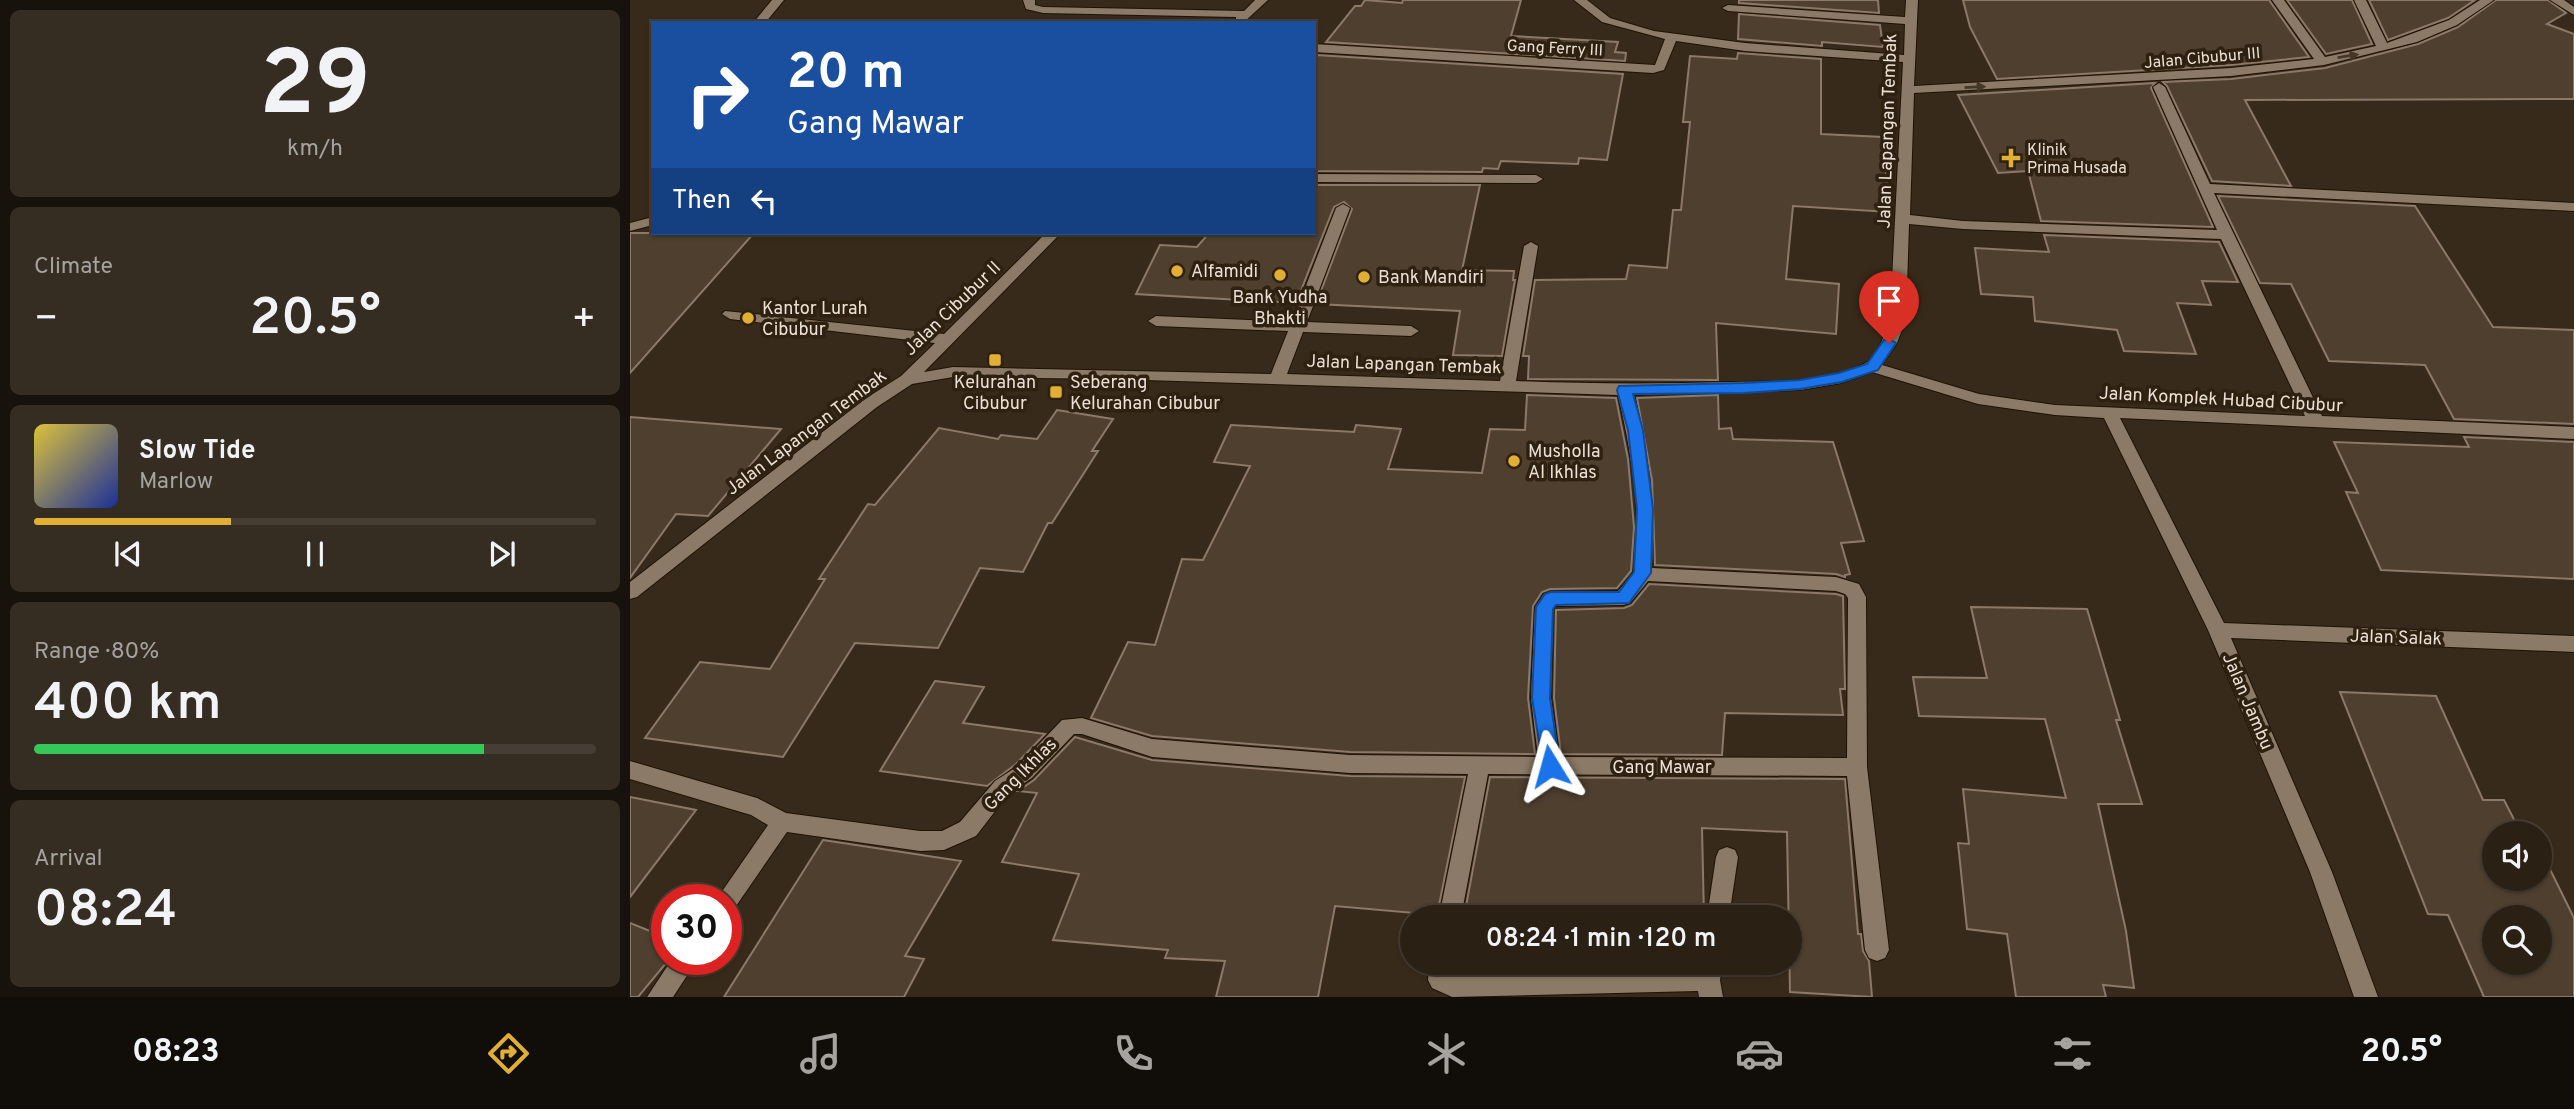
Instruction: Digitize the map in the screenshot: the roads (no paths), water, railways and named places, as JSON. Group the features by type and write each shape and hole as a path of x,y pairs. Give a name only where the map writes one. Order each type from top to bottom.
{"street":[{"path":"762,21 778,0"},
{"path":"1029,0 1030,7 1042,10 1242,18 1262,0"},
{"name":"Gang Ferry III","path":"1316,48 1653,69 1660,67 1672,37 1606,20 1580,0"},
{"name":"Jalan Lapangan Tembak","path":"630,592 871,403 906,380 953,372 1625,390 1800,384 1842,378 1872,367 1889,343 1898,319 1912,0"},
{"path":"2278,0 2320,60"},
{"path":"2360,0 2383,48"},
{"name":"Jalan Cibubur III","path":"1907,90 2212,73 2320,60 2415,39 2455,22 2488,0"},
{"path":"2556,0 2574,12"},
{"path":"1728,8 1911,20"},
{"path":"1672,37 1745,47 1908,59"},
{"path":"2159,87 2226,236 2317,423"},
{"path":"1316,178 1536,179"},
{"path":"2205,188 2574,207"},
{"path":"1277,379 1343,208"},
{"path":"1903,219 1963,225 2226,236"},
{"path":"630,227 651,222"},
{"name":"Jalan Cibubur II","path":"906,380 1052,235"},
{"path":"1507,387 1531,246"},
{"path":"730,314 947,339"},
{"path":"1156,321 1411,331"},
{"name":"Jalan Komplek Hubad Cibubur","path":"1872,367 1978,400 2055,410 2574,433"},
{"path":"1550,766 1541,698 1544,607 1551,599 1623,598 1643,573 1645,509 1635,430 1625,390"},
{"name":"Jalan Jambu","path":"2110,414 2218,630 2321,872 2367,997"},
{"path":"1643,573 1836,584 1852,589 1857,597 1857,766 1877,950"},
{"name":"Jalan Salak","path":"2218,630 2574,644"},
{"name":"Gang Ikhlas","path":"630,770 757,807 782,822 920,841 943,840 968,829 1002,787 1025,772 1069,726 1082,726 1152,748 1227,755 1350,764 1550,766"},
{"path":"1452,905 1480,764"},
{"name":"Gang Mawar","path":"1550,766 1857,766"},
{"path":"739,884 782,822"},
{"path":"1720,905 1727,857"},
{"path":"659,997 675,975"},
{"path":"1440,975 1440,980 1453,986 1710,980"}],"place":[{"name":"Klinik Prima Husada","path":"2011,158"},
{"name":"Alfamidi","path":"1177,271"},
{"name":"Bank Yudha Bhakti","path":"1280,275"},
{"name":"Bank Mandiri","path":"1364,277"},
{"name":"Kantor Lurah Cibubur","path":"748,318"},
{"name":"Kelurahan Cibubur","path":"995,360"},
{"name":"Seberang Kelurahan Cibubur","path":"1056,392"},
{"name":"Musholla Al Ikhlas","path":"1514,461"}]}
